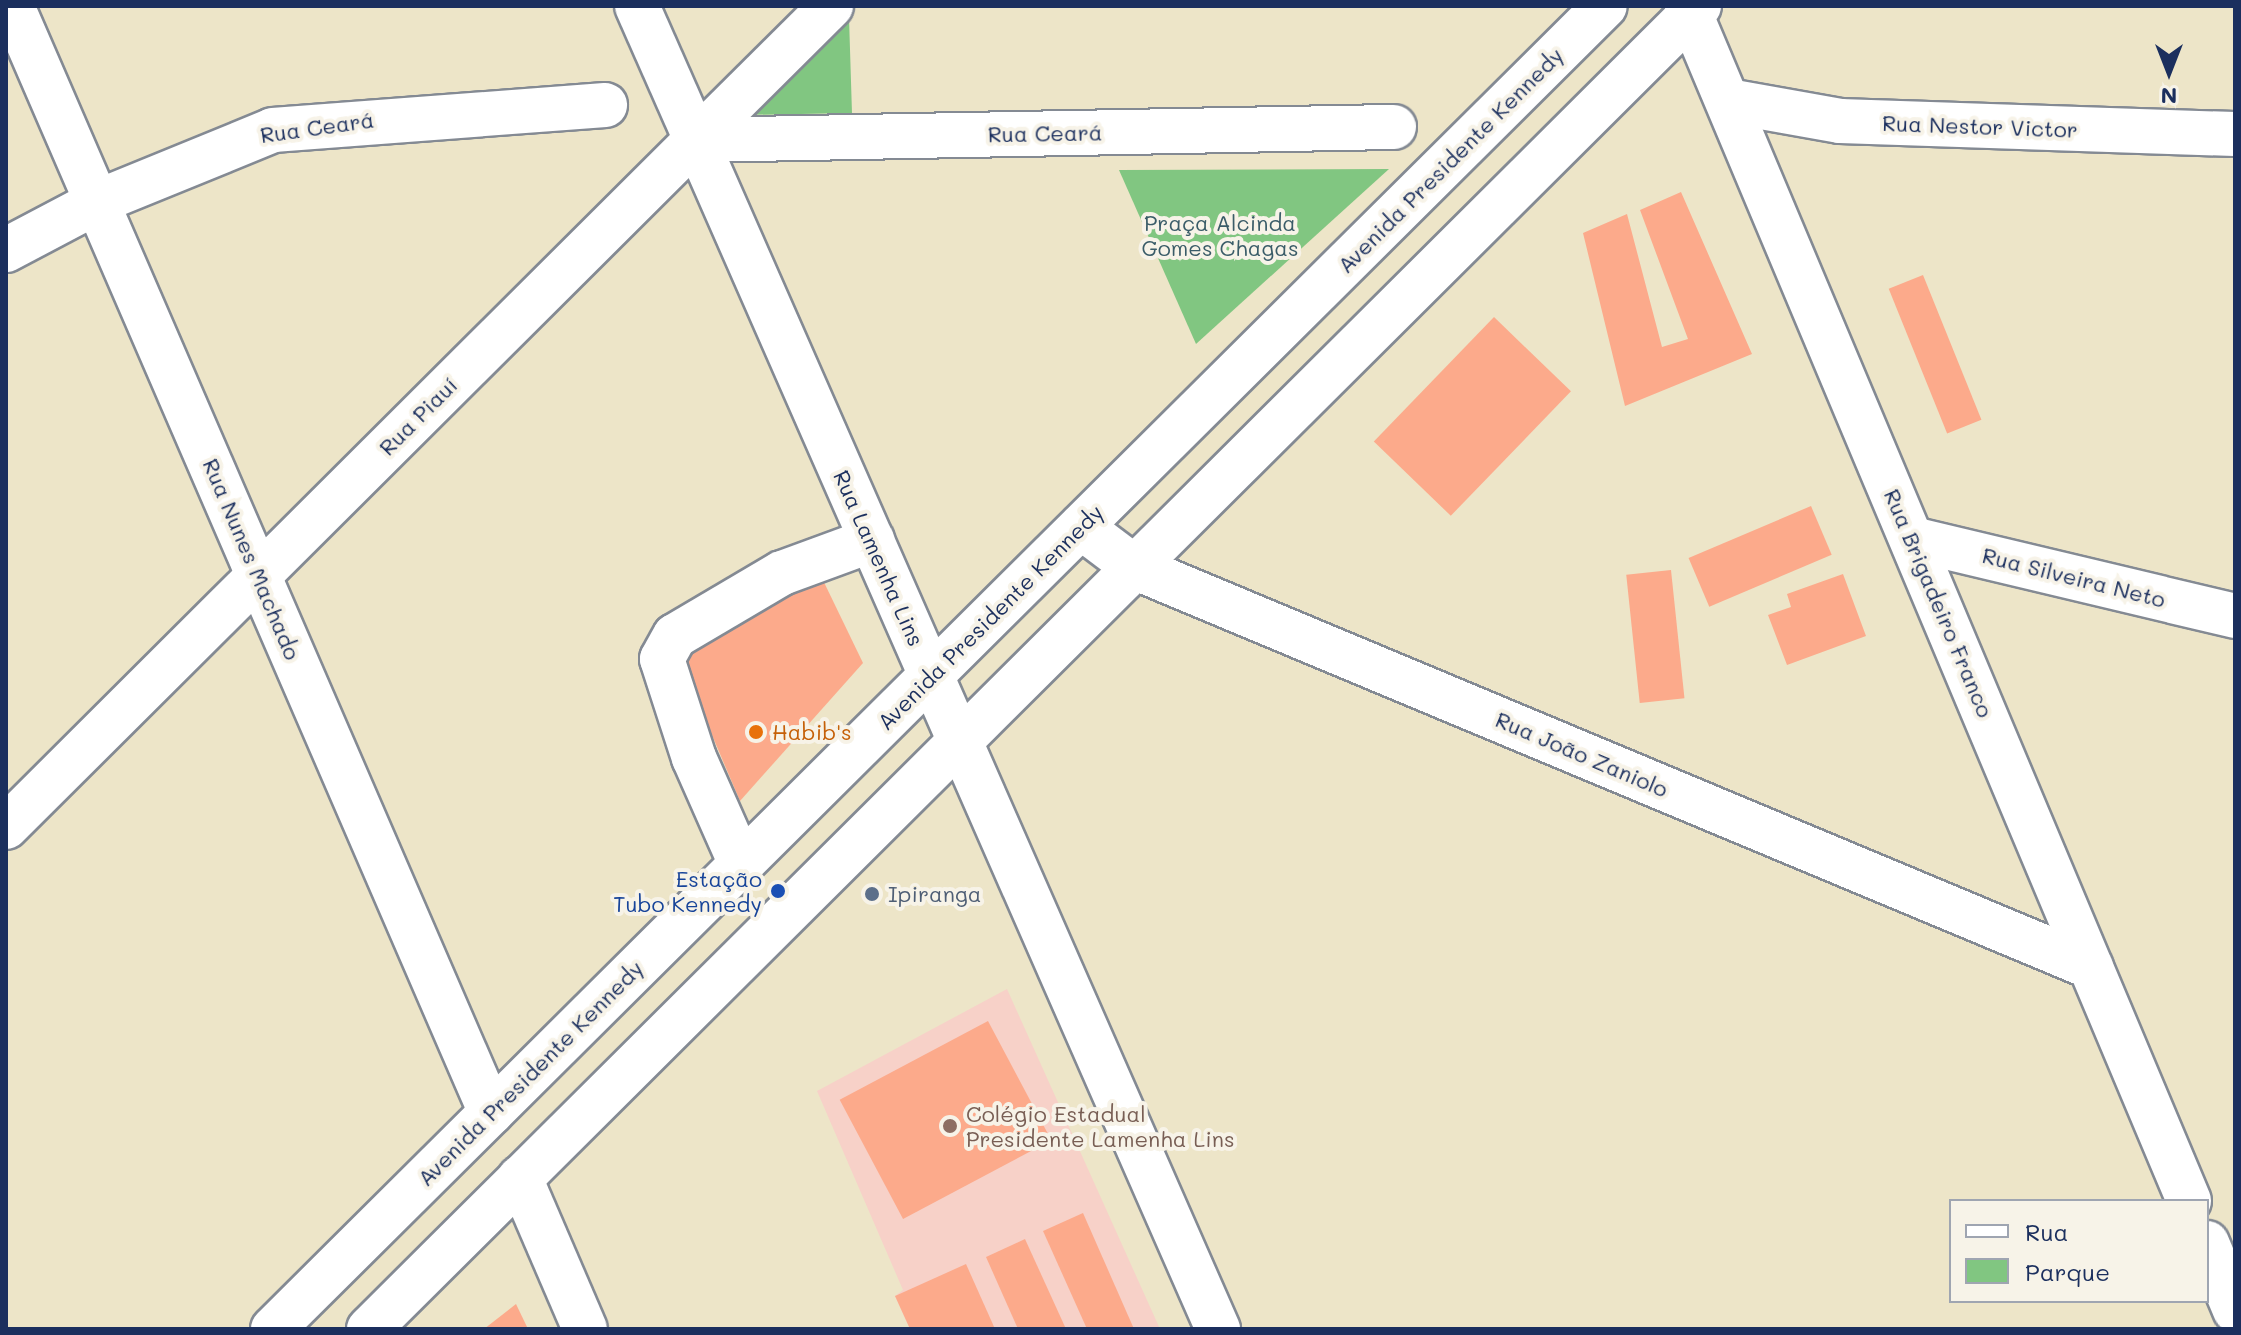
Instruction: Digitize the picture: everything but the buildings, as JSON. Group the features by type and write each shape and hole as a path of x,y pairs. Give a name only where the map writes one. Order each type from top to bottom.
{"main road":[{"name":"Rua Nunes Machado","path":"12,6 491,1113"},
{"name":"Rua Lamenha Lins","path":"637,6 1218,1329"},
{"name":"Rua Piauí","path":"6,827 831,6"},
{"name":"Avenida Presidente Kennedy","path":"273,1329 1605,6"},
{"name":"Rua Brigadeiro Franco","path":"1692,8 1728,101 2188,1199"},
{"path":"369,1329 1692,8"},
{"name":"Rua Nestor Victor","path":"1728,101 1840,121 2235,134"},
{"name":"Rua Ceará","path":"6,250 97,202 273,130 605,105"},
{"name":"Rua Ceará","path":"696,140 1394,127"},
{"name":"Rua João Zaniolo","path":"1081,527 1134,567 2091,967"},
{"name":"Rua Silveira Neto","path":"1912,539 2235,616"},
{"path":"741,864 689,743 662,659 675,636 782,573 872,540"},
{"path":"520,1178 585,1329"},
{"path":"2209,1248 2235,1310"}],"shaded area":[{"name":"Colégio Estadual Presidente Lamenha Lins","path":"1007,989 1160,1329 910,1329 895,1296 903,1290 817,1091"}],"green space":[{"path":"849,18 852,113 743,115"},
{"name":"Praça Alcinda Gomes Chagas","path":"1389,169 1196,344 1119,170"}],"place":[{"name":"Habib's","path":"756,732"},
{"name":"Estação Tubo Kennedy","path":"778,891"},
{"name":"Ipiranga","path":"872,894"},
{"name":"Colégio Estadual Presidente Lamenha Lins","path":"950,1126"}]}
